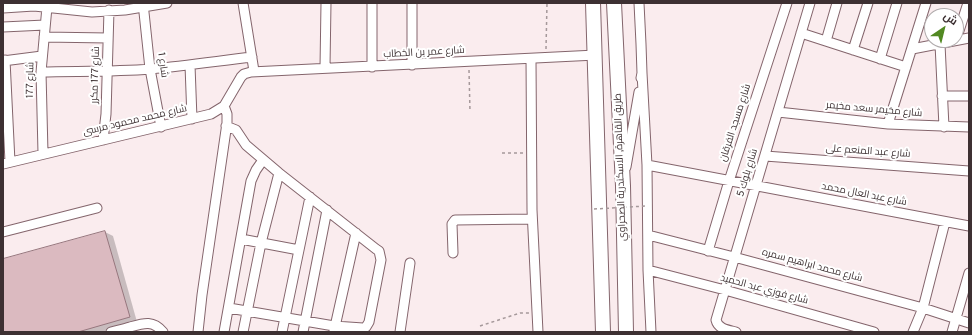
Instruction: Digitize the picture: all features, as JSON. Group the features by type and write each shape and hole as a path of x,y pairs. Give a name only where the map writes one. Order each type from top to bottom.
{"highway":[{"path":"593,3 596,55 603,332"},
{"name":"طريق القاهرة, الاسكندرية الصحراوي","path":"614,3 623,186 626,332"}],"street":[{"path":"3,8 34,5 47,7 57,6 92,12 125,10 143,5 167,3"},
{"path":"198,332 226,126 227,114 224,106 241,77 244,74 254,71 243,3"},
{"path":"325,67 326,3"},
{"path":"372,3 372,66"},
{"path":"412,3 412,65"},
{"path":"639,3 647,165 648,270 651,332"},
{"name":"شارع مسجد الفرقان","path":"708,251 729,181 787,3"},
{"name":"شارع بلوك 5","path":"736,332 722,328 716,323 716,320 810,3"},
{"path":"826,41 838,3"},
{"path":"853,50 868,3"},
{"path":"880,58 897,3"},
{"path":"888,124 926,3"},
{"path":"964,15 968,3"},
{"name":"شارع 1","path":"143,5 150,69 161,127"},
{"name":"شارع 177","path":"43,153 41,72 47,7"},
{"name":"شارع 177 مكرر","path":"103,140 106,114 109,10"},
{"path":"3,27 45,25"},
{"path":"801,33 906,67"},
{"path":"44,37 108,38"},
{"path":"912,49 924,47"},
{"path":"940,48 944,126"},
{"name":"شارع عمر بن الخطاب","path":"254,71 325,67 412,65 596,55"},
{"path":"6,163 4,61 42,56"},
{"path":"41,72 150,69 252,57"},
{"path":"531,58 532,219 538,332"},
{"path":"190,65 192,119"},
{"path":"623,186 642,73"},
{"path":"942,96 969,96"},
{"name":"شارع محمد محمود مرسى","path":"6,163 43,153 192,119 211,114 224,106"},
{"name":"شارع مخيمر سعد مخيمر","path":"778,112 888,124 969,127"},
{"path":"226,126 236,130 246,145 263,160 379,251 381,256 369,322 366,327 334,329 285,318 228,308"},
{"name":"شارع عبد المنعم على","path":"765,156 969,171"},
{"path":"224,332 251,181 263,160"},
{"name":"شارع عبد العال محمد","path":"647,165 969,226"},
{"path":"242,332 261,243 279,173"},
{"path":"282,332 310,197"},
{"path":"3,232 97,208"},
{"path":"303,332 327,210"},
{"path":"453,253 452,224 455,220 532,219"},
{"path":"913,332 923,308 945,222"},
{"path":"334,329 356,233"},
{"name":"شارع محمد ابراهيم سمره","path":"648,235 923,308 969,323"},
{"path":"241,239 299,250"},
{"path":"400,332 410,263"},
{"name":"شارع فوزي عبد الحميد","path":"648,270 874,332"},
{"path":"952,332 968,278"},
{"path":"111,332 145,323 155,324 164,332"}],"path":[{"path":"546,58 547,3"},
{"path":"469,62 470,112"},
{"path":"502,153 532,153"},
{"path":"594,209 646,206"},
{"path":"480,326 520,313 537,313"}],"building":[{"path":"105,231 130,317 78,332 3,332 3,259"}]}
